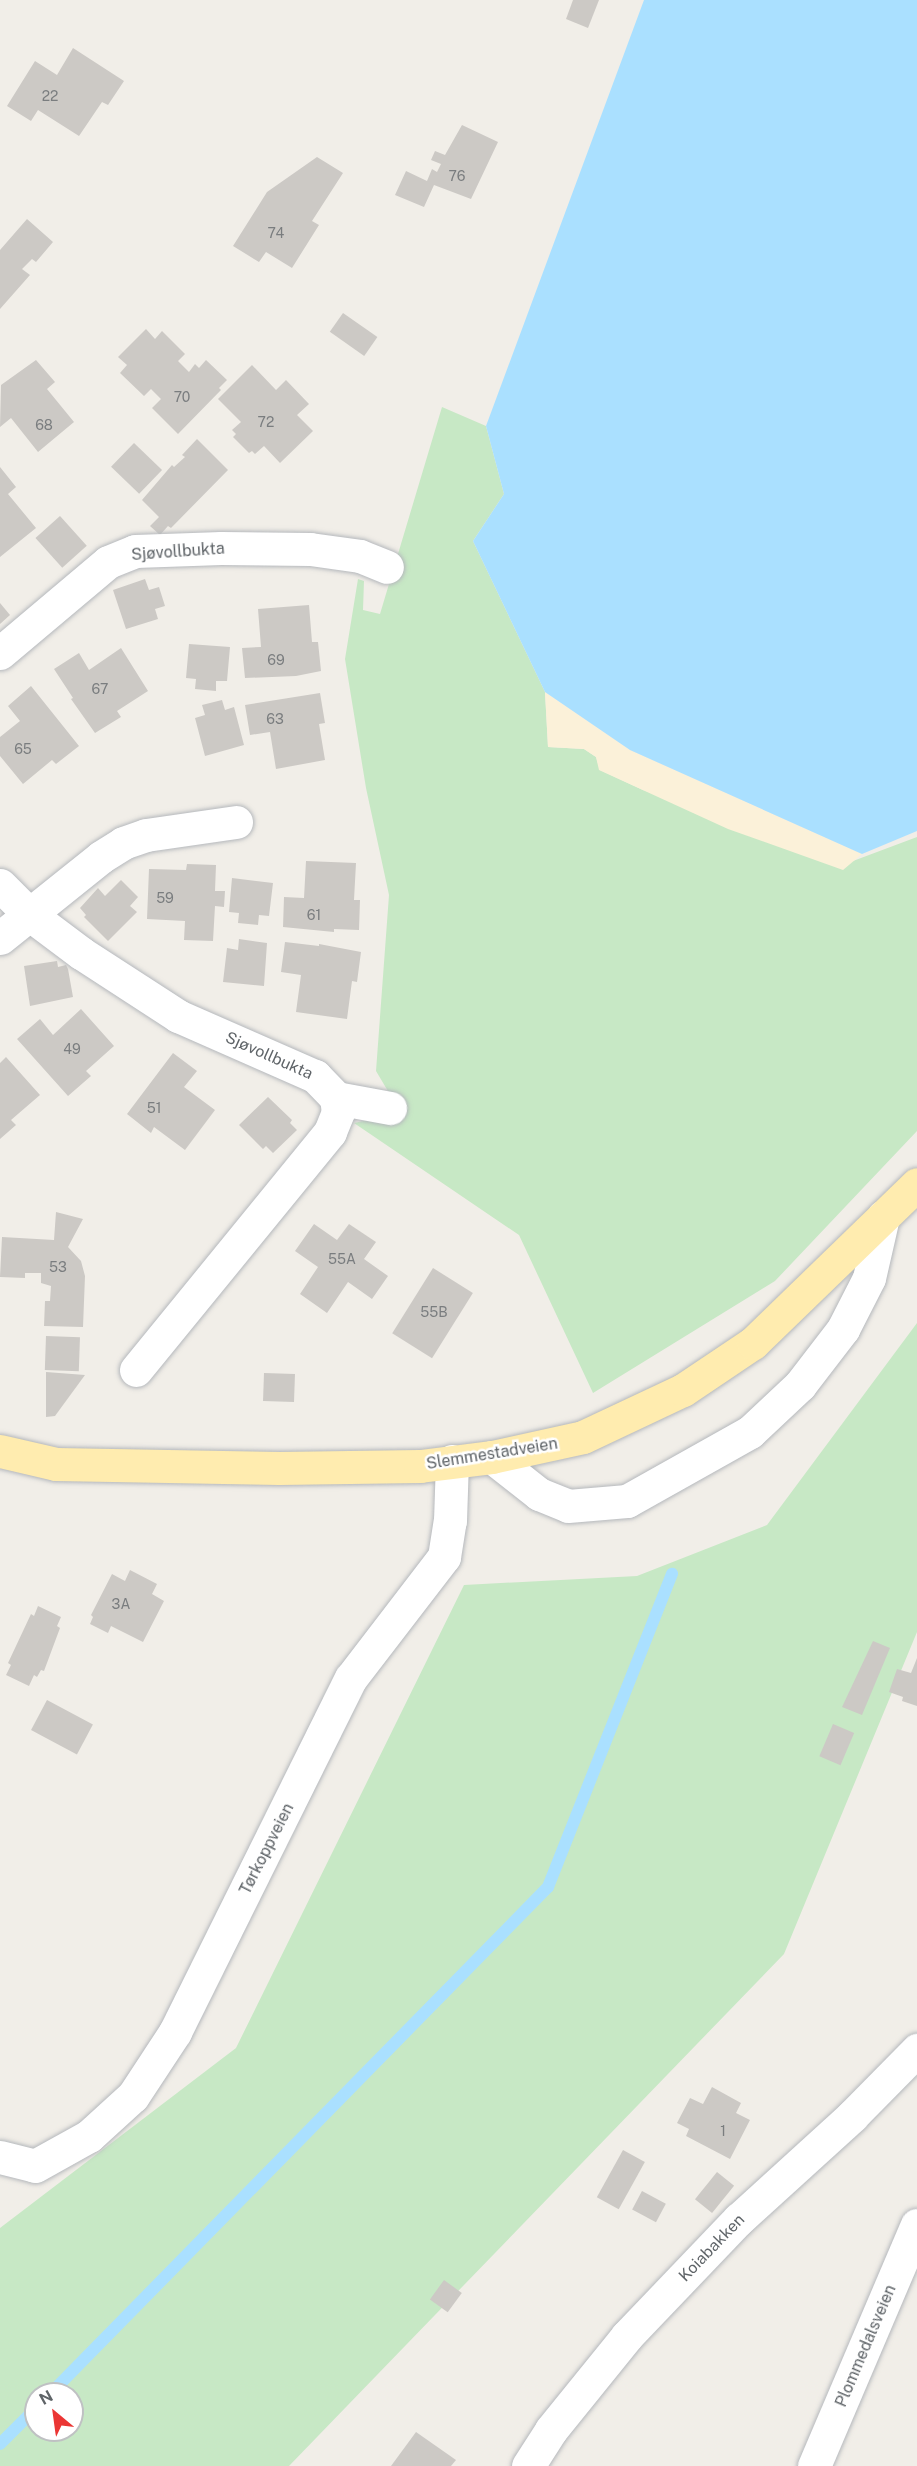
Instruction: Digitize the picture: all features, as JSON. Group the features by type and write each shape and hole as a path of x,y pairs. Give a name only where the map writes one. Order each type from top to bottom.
{"main road":[{"name":"Slemmestadveien","path":"0,1471 48,1463 279,1468 420,1466 492,1457 583,1437 683,1390 753,1343 917,1184"},
{"name":"Slemmestadveien","path":"0,1451 48,1463"}],"street":[{"name":"Sjøvollbukta","path":"0,653 108,562 135,551 220,548 310,549 360,556 387,567"},
{"path":"0,938 101,857 123,843 146,835 236,822"},
{"name":"Sjøvollbukta","path":"0,885 29,914 81,953 178,1016 315,1076 336,1098"},
{"path":"136,1370 330,1132 338,1112 336,1098 390,1108"},
{"path":"492,1457 539,1494 568,1506 627,1501 750,1432 800,1385 843,1329 869,1278 884,1217"},
{"name":"Tørkoppveien","path":"0,2157 35,2166 89,2136 133,2096 175,2032 351,1678 444,1557 450,1521 452,1461"},
{"name":"Koiabakken","path":"528,2466 551,2430 627,2336 739,2219 852,2116 917,2050"},
{"name":"Plommedalsveien","path":"814,2466 917,2225"}],"green space":[{"path":"442,407 486,426 504,494 473,541 545,692 548,747 584,749 596,757 600,770 643,790 853,861 917,837 917,1131 775,1281 593,1393 519,1235 354,1123 401,1113 376,1071 389,895 366,788 345,659 358,579 364,581 363,610 380,614"},
{"path":"917,1323 917,1632 784,1954 289,2466 0,2466 0,2228 236,2048 464,1585 637,1576 767,1525"}],"sand":[{"path":"545,692 630,750 862,854 843,870 728,829 599,770 596,757 584,749 548,747"}],"water":[{"path":"644,0 917,0 917,831 862,854 630,750 545,692 473,541 504,494 486,426"}],"building":[{"path":"573,0 599,0 588,28 566,19"},
{"path":"73,48 124,81 108,105 102,102 79,136 38,110 31,121 7,106 35,61 57,75"},
{"path":"462,125 498,142 471,199 434,185 424,207 395,195 406,171 427,181 432,169 437,172 441,164 431,160 435,151 445,155"},
{"path":"317,157 343,173 312,221 319,225 292,268 266,252 259,262 233,246 267,192"},
{"path":"27,219 53,242 36,262 32,259 22,269 30,275 0,309 0,250"},
{"path":"343,313 377,337 364,356 330,332"},
{"path":"146,329 155,339 162,331 185,354 178,361 189,372 195,364 199,368 206,360 227,380 219,388 221,390 178,434 152,408 161,399 151,389 144,396 120,373 127,365 118,357"},
{"path":"36,360 55,382 47,389 74,422 38,452 11,418 0,427 1,385"},
{"path":"252,365 276,390 286,380 309,404 297,415 313,431 280,463 264,446 255,454 252,451 249,453 233,437 236,434 232,430 241,422 218,399"},
{"path":"197,439 228,470 171,528 168,526 160,535 150,526 159,517 142,500 172,465 174,467 185,457 182,455"},
{"path":"134,443 162,470 139,494 111,467"},
{"path":"0,467 16,487 8,494 36,528 0,557"},
{"path":"60,516 87,546 62,568 35,538"},
{"path":"145,579 149,590 159,587 165,606 155,609 158,619 126,629 113,590"},
{"path":"0,603 10,615 0,624"},
{"path":"309,605 312,642 318,642 321,671 296,676 245,678 242,648 261,647 258,609"},
{"path":"189,644 230,647 227,681 216,681 216,691 195,689 196,679 186,678"},
{"path":"121,648 148,691 117,711 121,717 95,733 71,699 73,698 54,669 79,653 89,670"},
{"path":"31,686 79,746 56,764 52,760 23,784 0,756 0,737 20,721 8,706"},
{"path":"320,693 325,723 319,724 325,760 276,769 270,732 250,735 245,705"},
{"path":"222,700 225,710 234,707 244,745 205,756 195,718 205,715 202,705"},
{"path":"306,861 356,863 354,900 360,900 359,930 334,929 334,932 283,927 284,897 304,898"},
{"path":"187,864 216,865 215,891 225,891 224,907 215,906 213,941 184,940 185,921 147,919 149,869 186,870"},
{"path":"232,878 273,883 269,916 259,915 258,925 238,923 239,913 229,912"},
{"path":"121,880 138,897 130,906 137,912 108,941 84,917 86,915 80,908 98,888 105,896"},
{"path":"239,939 267,943 264,986 223,982 227,948 238,950"},
{"path":"285,942 319,946 319,944 361,952 357,982 352,981 347,1019 296,1012 301,975 281,972"},
{"path":"57,961 58,967 66,965 68,969 73,997 30,1006 24,966"},
{"path":"81,1009 114,1046 86,1071 91,1076 68,1096 17,1039 40,1019 53,1035"},
{"path":"173,1053 197,1071 184,1087 215,1110 185,1150 154,1127 151,1133 127,1114"},
{"path":"6,1057 40,1095 11,1120 16,1125 0,1139 0,1063"},
{"path":"268,1097 292,1120 290,1123 297,1130 273,1153 266,1146 263,1149 239,1125"},
{"path":"56,1212 83,1219 68,1247 81,1261 85,1276 83,1327 44,1326 45,1301 50,1301 51,1286 41,1283 41,1273 25,1273 25,1278 0,1277 2,1237 54,1240"},
{"path":"314,1224 337,1240 349,1224 376,1242 364,1259 388,1276 372,1299 348,1282 327,1313 300,1294 318,1267 295,1251"},
{"path":"433,1268 473,1293 432,1358 392,1333"},
{"path":"46,1336 80,1337 79,1371 45,1370"},
{"path":"46,1372 85,1375 55,1416 46,1417"},
{"path":"264,1373 295,1374 294,1402 263,1401"},
{"path":"130,1570 157,1584 152,1594 164,1601 143,1642 111,1626 108,1633 90,1624 93,1617 91,1615 112,1574 125,1581"},
{"path":"38,1606 61,1617 57,1626 60,1628 44,1671 41,1670 37,1677 34,1675 29,1686 6,1675 11,1665 8,1663 31,1614 34,1616"},
{"path":"873,1641 890,1648 862,1715 842,1707"},
{"path":"917,1658 917,1706 902,1701 903,1697 889,1692 897,1669 911,1673"},
{"path":"47,1700 93,1724 77,1754 31,1730"},
{"path":"833,1724 854,1733 840,1765 819,1756"},
{"path":"712,2087 741,2103 736,2113 750,2120 730,2159 686,2136 689,2129 677,2123 690,2098 703,2104"},
{"path":"623,2150 645,2162 619,2209 597,2197"},
{"path":"717,2172 734,2186 712,2213 695,2199"},
{"path":"642,2191 666,2204 656,2222 632,2210"},
{"path":"444,2280 462,2293 448,2312 430,2299"},
{"path":"416,2432 456,2460 451,2466 391,2466"}],"waterway":[{"path":"62,2382 548,1887 672,1574"},
{"path":"0,2444 24,2420"}]}
